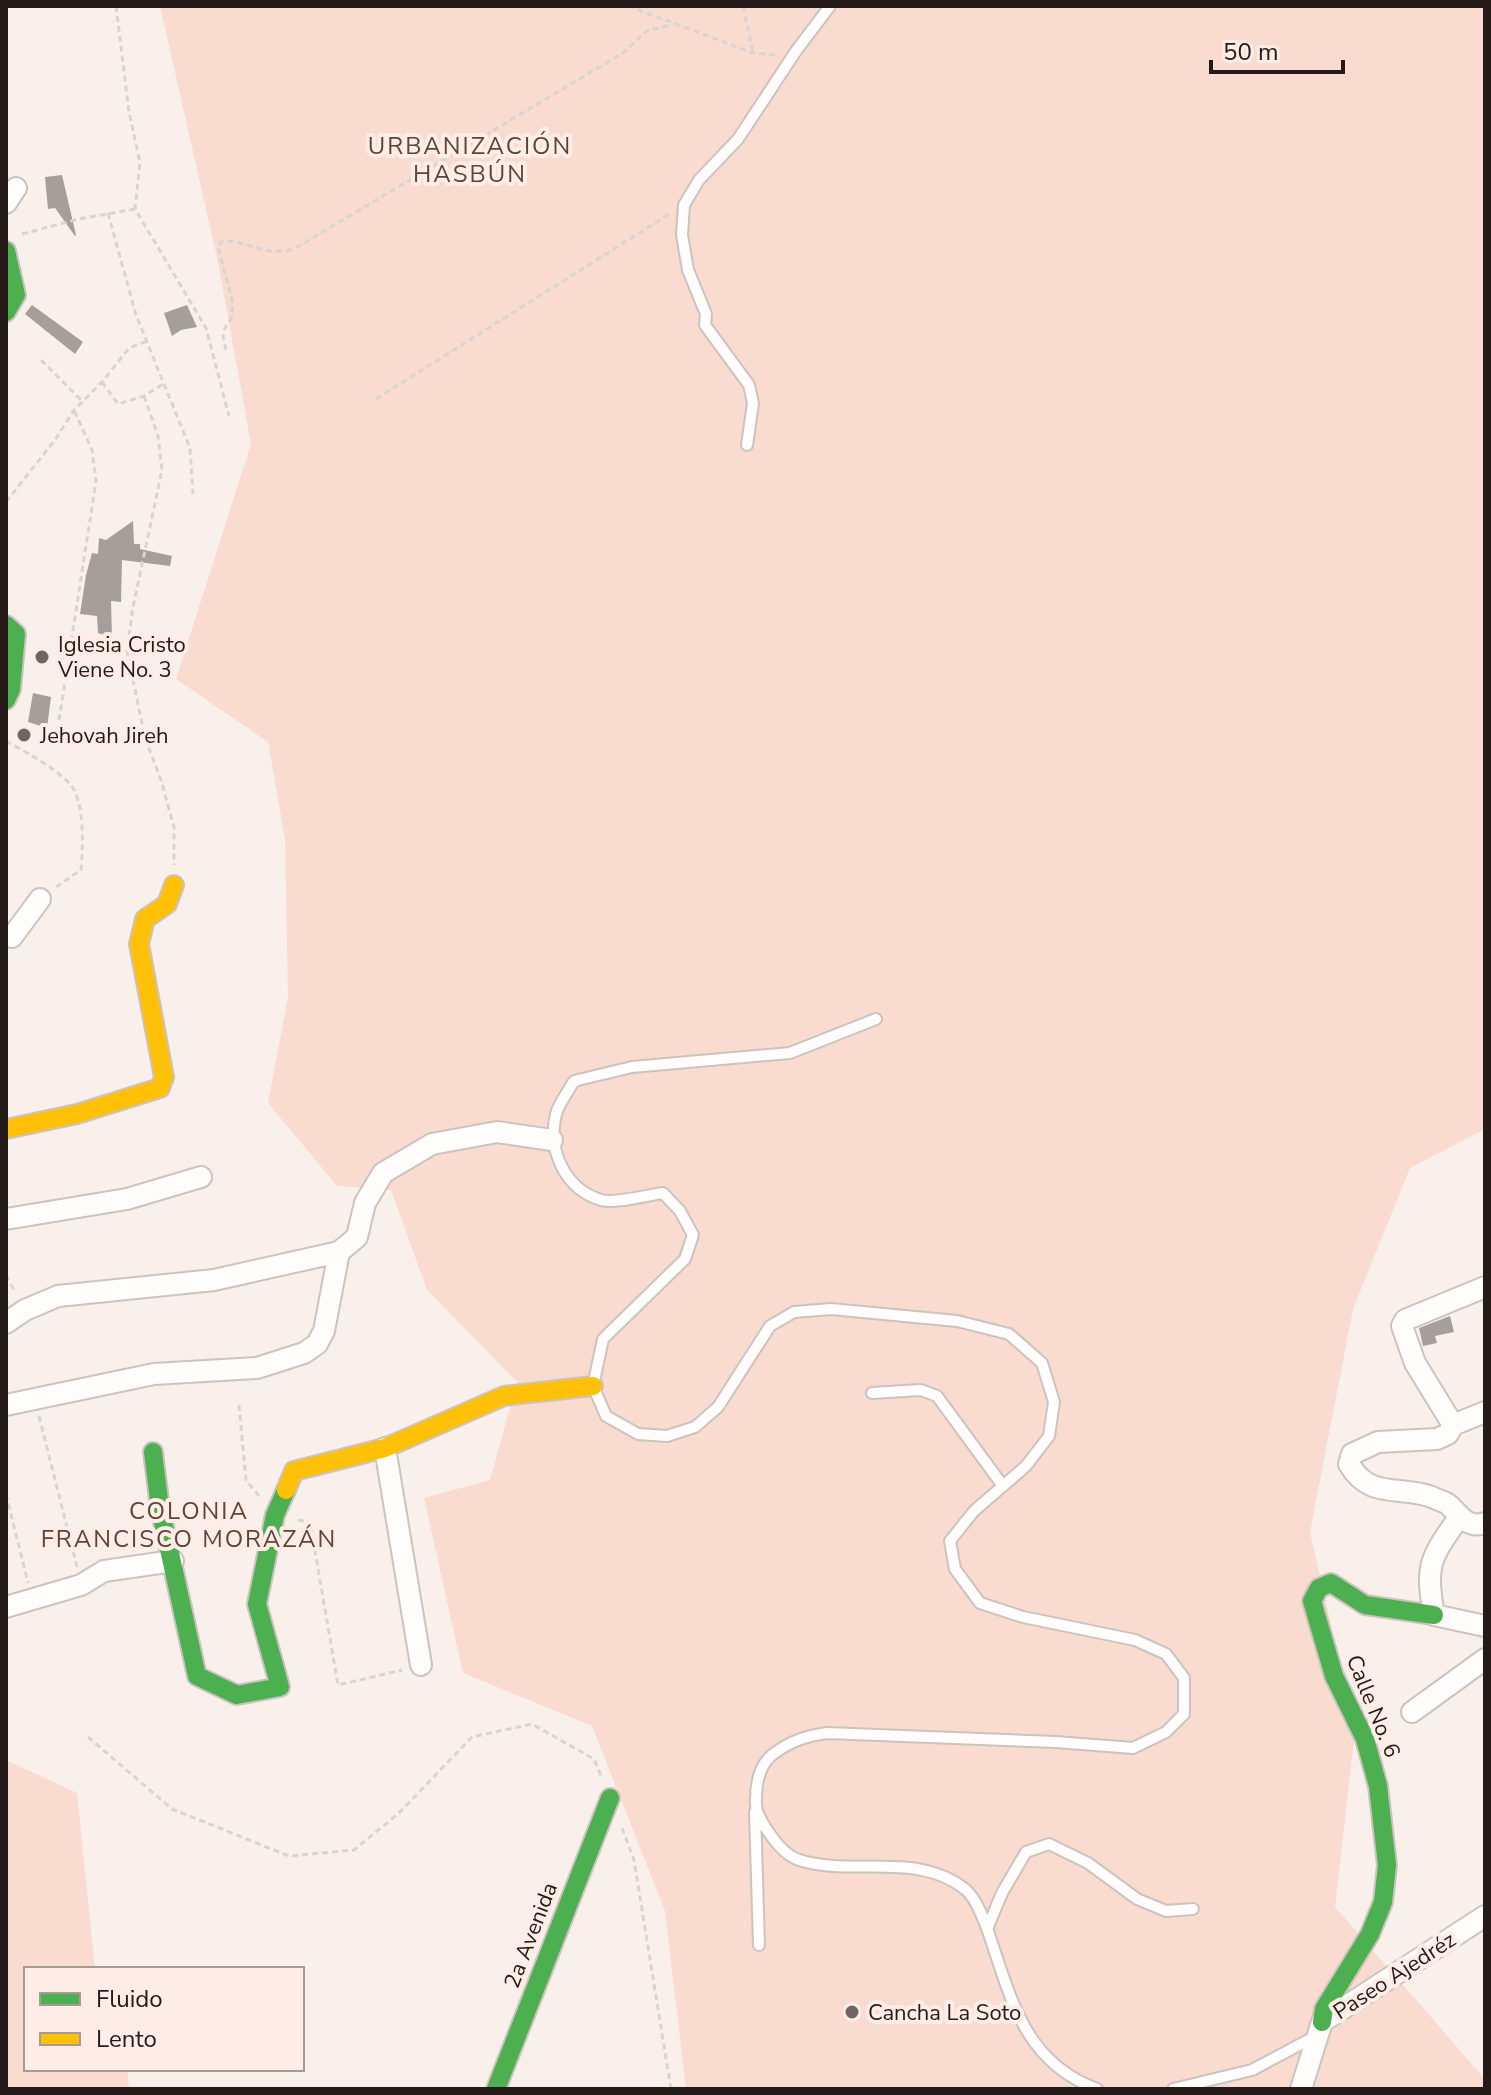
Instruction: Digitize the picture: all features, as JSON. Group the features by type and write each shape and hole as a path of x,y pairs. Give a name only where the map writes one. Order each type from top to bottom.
{"street":[{"path":"6,251 16,295 6,312"},
{"path":"6,625 16,634 11,689 6,700"},
{"path":"6,1129 77,1114 160,1088 164,1077 140,936 146,916 168,903 174,885"},
{"path":"6,936 12,937 40,899"},
{"path":"6,1323 25,1310 58,1296 214,1280 339,1252 357,1237 365,1203 383,1173 432,1144 497,1132 552,1140"},
{"path":"6,1219 127,1199 201,1177"},
{"path":"6,1405 154,1374 257,1368 304,1353 317,1344 324,1331 339,1252"},
{"path":"1453,1425 1415,1363 1402,1326 1405,1320 1485,1287"},
{"path":"153,1452 160,1508 197,1676 237,1695 280,1687 257,1604 275,1515 294,1471 385,1448 504,1396 593,1386"},
{"path":"1482,1524 1470,1524 1447,1503 1422,1494 1365,1485 1349,1464 1352,1454 1378,1442 1437,1439 1448,1434 1453,1425 1485,1412"},
{"path":"385,1448 421,1665"},
{"path":"1459,1517 1438,1549 1427,1578 1434,1615 1485,1626"},
{"path":"6,1607 81,1585 104,1571 173,1561"},
{"name":"Calle No. 6","path":"1320,2028 1324,2009 1383,1902 1387,1865 1378,1786 1365,1739 1334,1676 1312,1601 1319,1588 1331,1583 1365,1605 1434,1615"},
{"path":"1412,1712 1485,1659"},
{"name":"2a Avenida","path":"496,2089 610,1798"},
{"name":"Paseo Ajedréz","path":"1301,2089 1320,2028 1485,1916"}],"lane":[{"path":"747,445 753,403 749,385 705,325 706,314 686,259 682,235 684,205 699,180 738,139 830,6"},
{"path":"759,1945 756,1779 769,1757 801,1737 827,1733 1133,1748 1166,1732 1184,1714 1184,1678 1166,1654 1135,1640 1023,1617 980,1603 955,1569 950,1541 974,1511 1026,1466 1049,1436 1054,1402 1042,1363 1009,1334 957,1321 831,1309 794,1312 770,1326 718,1407 695,1427 667,1436 638,1434 606,1416 593,1386 603,1339 685,1259 693,1235 680,1211 663,1193 604,1201 576,1189 560,1164 552,1140 556,1112 574,1081 632,1067 790,1053 876,1019"},
{"path":"872,1393 921,1390 937,1396 1003,1486"},
{"path":"755,1810 774,1842 797,1860 836,1865 883,1865 936,1873 967,1890 987,1929 1018,2014 1039,2051 1072,2080 1097,2089"},
{"path":"987,1929 1002,1893 1026,1852 1049,1844 1088,1863 1137,1899 1166,1911 1193,1909"},
{"path":"1173,2089 1252,2070 1320,2028"}],"path":[{"path":"116,6 129,112 140,163 135,209 206,328 229,416"},
{"path":"628,6 753,53 773,56 796,51"},
{"path":"743,6 753,53"},
{"path":"226,350 223,336 231,319 233,304 218,246 222,241 235,241 276,254 294,249 623,53 648,30 673,25"},
{"path":"376,399 684,205"},
{"path":"21,235 135,209"},
{"path":"108,213 136,315 190,448 193,494"},
{"path":"6,502 55,440 74,410 129,348 147,341"},
{"path":"41,360 82,401"},
{"path":"102,382 118,404 144,396 165,383"},
{"path":"144,396 158,436 162,470 133,607 127,651 145,738 174,827 174,885"},
{"path":"56,740 96,481 92,450 74,410"},
{"path":"6,741 72,785 84,830 81,870 40,899"},
{"path":"35,1400 81,1585"},
{"path":"239,1405 246,1480 275,1515 310,1522 338,1685 421,1665"},
{"path":"6,1494 32,1597"},
{"path":"88,1737 172,1809 289,1856 354,1850 399,1813 472,1737 532,1724 594,1759 634,1860 671,2089"}],"shaded area":[{"path":"160,6 1485,6 1485,1129 1410,1168 1353,1309 1310,1532 1355,1731 1335,1907 1485,2079 1485,2089 686,2089 665,1911 592,1726 463,1673 424,1498 490,1480 517,1382 427,1290 391,1190 337,1186 268,1103 288,997 285,839 268,742 176,679 251,444 218,262"},
{"path":"6,1760 77,1793 95,1967 24,1967 24,2071 127,2071 129,2089 6,2089"}],"building":[{"path":"62,175 75,236 55,208 48,209 45,177"},
{"path":"32,305 83,342 75,354 25,314"},
{"path":"187,305 197,327 181,330 172,336 164,313"},
{"path":"133,521 134,544 140,544 140,549 172,556 170,566 122,560 121,602 111,601 112,638 98,633 97,616 80,614 86,575 92,553 98,554 99,538 106,540"},
{"path":"33,693 51,697 47,728 28,722"},
{"path":"1450,1316 1454,1332 1435,1336 1437,1343 1423,1346 1419,1328"}],"traffic: fast":[{"path":"6,251 16,295 6,312"},
{"path":"6,625 16,634 11,689 6,700"},
{"path":"153,1452 160,1508 197,1676 237,1695 280,1687 257,1604 275,1515 286,1490"},
{"path":"1322,2022 1324,2009 1370,1934 1383,1902 1387,1865 1378,1786 1365,1739 1334,1676 1312,1601 1319,1588 1331,1583 1365,1605 1434,1615"},
{"path":"496,2089 610,1798"}],"traffic: slow":[{"path":"6,1129 77,1114 160,1088 164,1077 139,944 145,919 167,904 174,885"},
{"path":"286,1490 294,1471 385,1448 504,1396 593,1386"}],"place":[{"name":"Iglesia Cristo Viene No. 3","path":"42,657"},
{"name":"Jehovah Jireh","path":"24,735"},
{"name":"Cancha La Soto","path":"852,2012"}],"district":[{"name":"URBANIZACIÓN HASBÚN","path":"470,160"},
{"name":"COLONIA FRANCISCO MORAZÁN","path":"189,1525"}]}
